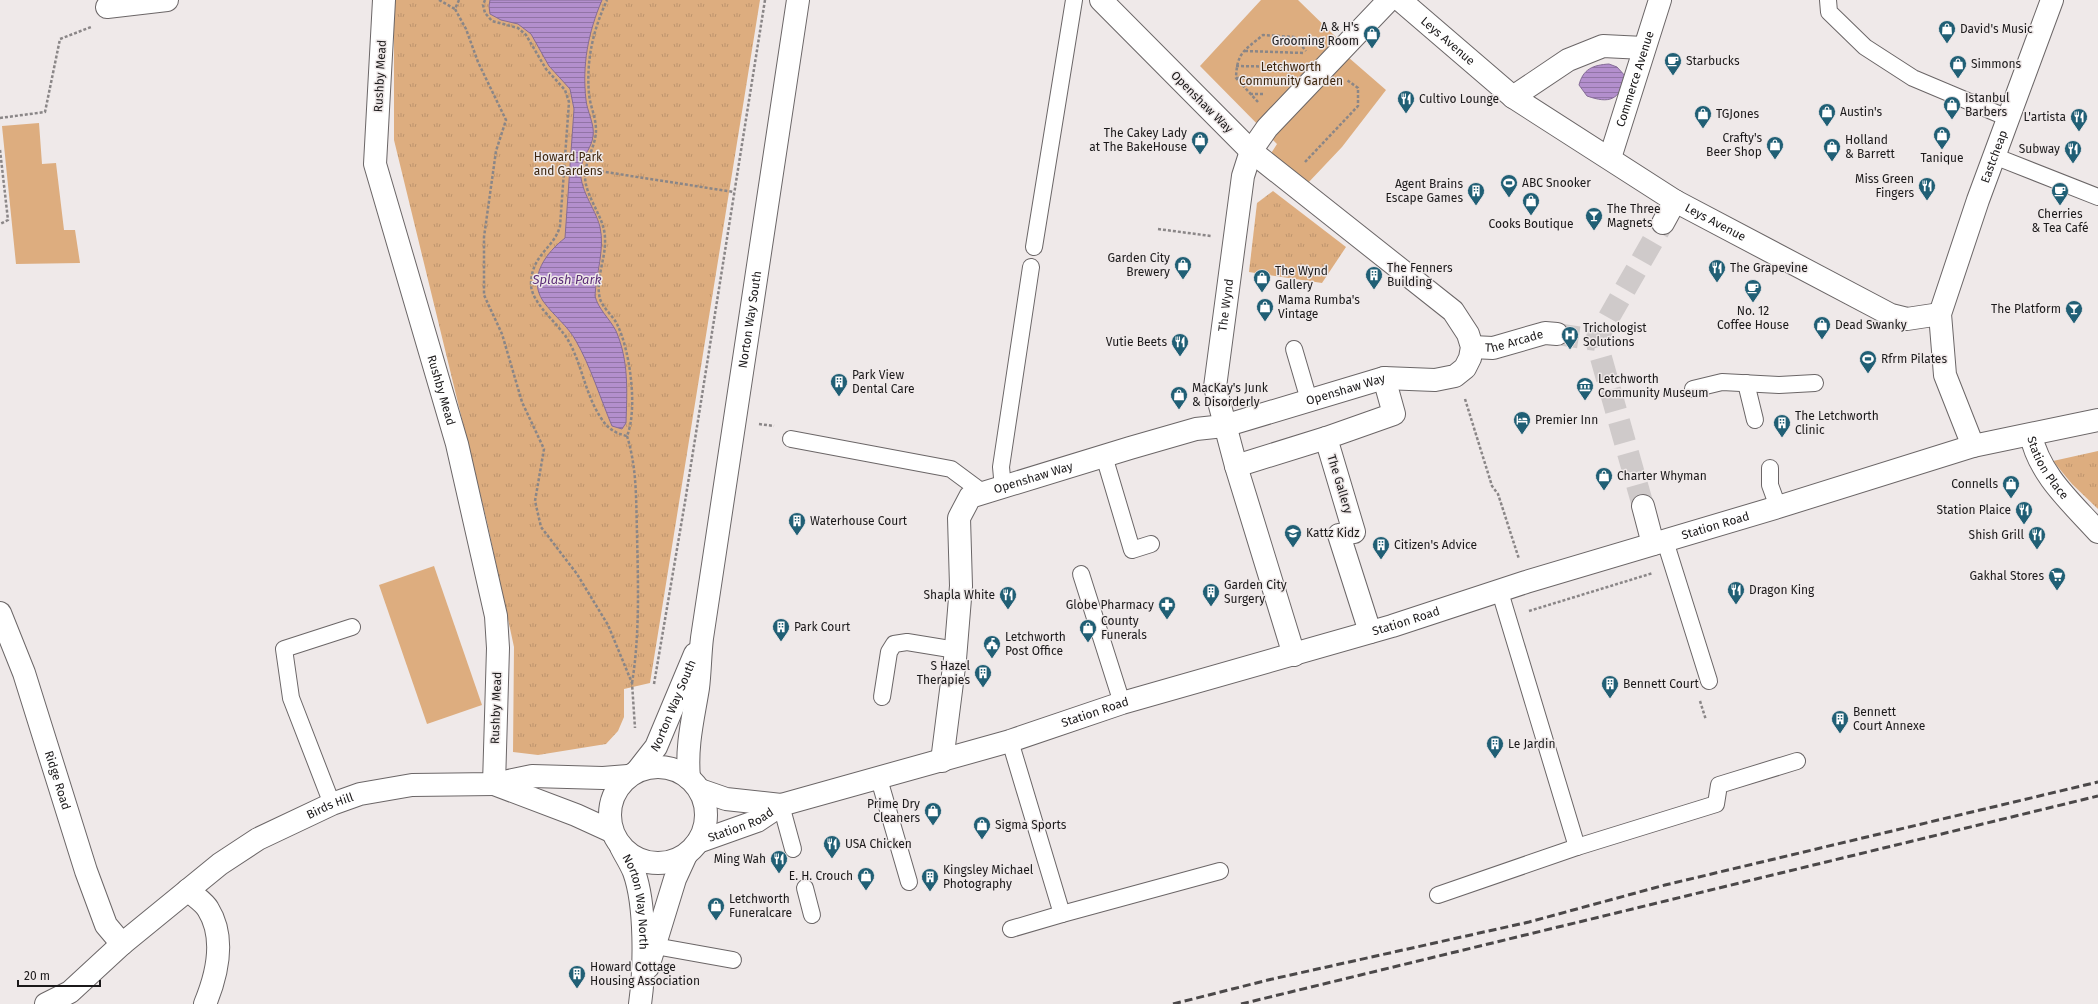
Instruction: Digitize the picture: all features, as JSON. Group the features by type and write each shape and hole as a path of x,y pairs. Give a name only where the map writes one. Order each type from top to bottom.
{"street":[{"path":"107,7 167,0"},
{"name":"Rushby Mead","path":"384,0 375,164 457,444 496,616 498,648 494,784"},
{"name":"Norton Way South","path":"694,784 687,757 690,728 698,688 702,638 798,0"},
{"name":"Openshaw Way","path":"1101,0 1251,151 1453,311 1468,334 1472,348"},
{"name":"The Wynd","path":"1294,655 1224,426 1216,387 1243,176 1251,151 1275,119 1389,0"},
{"name":"Leys Avenue","path":"1400,0 1513,97 1675,201 1891,315 1907,319 1940,314"},
{"name":"Commerce Avenue","path":"1610,158 1660,0"},
{"name":"Eastcheap","path":"1940,314 1949,282 2052,0"},
{"path":"1513,97 1568,60 1603,46 1644,48"},
{"path":"1663,223 1675,201"},
{"path":"1940,314 1946,375 1972,446"},
{"name":"The Arcade","path":"1472,348 1493,348 1545,333 1557,334"},
{"path":"1454,376 1465,368 1470,358 1472,348"},
{"name":"Openshaw Way","path":"942,761 956,650 961,586 959,518 970,497 1104,456 1196,430 1224,426 1384,378 1435,380 1454,376"},
{"path":"1236,466 1326,438 1394,414 1384,378"},
{"name":"Station Place","path":"2098,420 2031,436 2034,451 2048,476 2098,532"},
{"name":"Station Road","path":"692,848 757,820 781,805 1010,742 1122,704 1370,632 1500,592 1526,582 1778,507 1972,446 2031,436"},
{"name":"The Gallery","path":"1326,438 1354,532 1339,535 1370,632"},
{"path":"1643,506 1659,542"},
{"name":"Ridge Road","path":"0,613 24,673 86,871 106,925 122,944"},
{"name":"Norton Way South","path":"633,773 656,747 702,638"},
{"path":"656,766 673,769 694,784 706,807 705,825 692,848 670,862 652,863 635,858 616,839 609,816 611,801 617,788 633,773 656,766"},
{"name":"Birds Hill","path":"46,1004 70,992 122,944 220,864 258,839 332,804 360,794 412,785 494,784 532,776 603,778 633,773"},
{"name":"Birds Hill","path":"494,784 576,815 616,839"},
{"name":"Station Road","path":"694,784 726,799 781,805"},
{"name":"Norton Way North","path":"616,839 634,872 640,899 641,994"},
{"name":"Norton Way North","path":"641,994 675,880 692,848"},
{"path":"188,890 208,909 219,941 213,985 205,1004"}],"lane":[{"path":"1034,247 1074,0"},
{"path":"1828,0 1829,12 1871,51 1913,78 2008,118"},
{"path":"1994,156 2098,197"},
{"path":"790,439 951,469 993,490 1001,467 1031,267"},
{"path":"1294,349 1309,400"},
{"path":"1693,389 1722,382 1779,385 1815,383"},
{"path":"1746,383 1755,420"},
{"path":"1104,456 1132,550 1151,544"},
{"path":"1770,468 1770,485 1778,507"},
{"path":"1659,542 1709,681"},
{"path":"1081,574 1122,704"},
{"path":"1500,592 1577,847"},
{"path":"332,804 291,698 284,650 352,627"},
{"path":"882,697 889,652 894,644 907,642 956,650"},
{"path":"1010,742 1062,914"},
{"path":"1438,895 1577,847 1716,804 1719,785 1797,761"},
{"path":"879,779 909,882"},
{"path":"781,805 793,848"},
{"path":"1011,929 1220,871"},
{"path":"804,888 812,915"},
{"path":"655,946 734,960"}],"path":[{"path":"439,0 455,9 466,30 478,62 506,120 496,151 484,237 484,295 502,334 522,402 544,449 535,501 541,527 577,574 608,625 632,683"},
{"path":"455,9 459,0"},
{"path":"485,0 483,5 485,13 492,21 518,28 526,35 546,69 564,90 569,102 560,226 558,235 537,260 531,286 536,299 568,339 601,419 610,431 627,436"},
{"path":"607,0 600,15 590,51 588,73 589,96 596,129 586,169 588,190 604,226 606,241 598,286 600,300 617,323 626,346 630,368 630,428 627,436 632,453 635,476 638,566 636,656 632,683 635,730"},
{"path":"653,688 685,502 765,0"},
{"path":"0,118 45,112 60,39 104,22 107,7"},
{"path":"1244,51 1307,53 1294,37 1263,35 1244,51 1238,58 1236,78 1275,119"},
{"path":"1236,66 1322,71 1358,88 1358,106 1306,162 1300,157"},
{"path":"1236,78 1322,71"},
{"path":"0,150 8,220 0,224"},
{"path":"586,169 734,192"},
{"path":"1158,229 1235,239"},
{"path":"1454,376 1464,397 1492,486 1498,494 1526,582"},
{"path":"1529,611 1654,573"}],"green space":[{"name":"Howard Park and Gardens","path":"394,0 760,0 650,683 624,689 624,717 618,731 606,744 538,755 513,752 514,647 487,522 394,140"},
{"name":"Letchworth Community Garden","path":"1261,0 1298,0 1338,39 1348,57 1386,90 1342,147 1307,184 1270,155 1277,144 1200,66"},
{"path":"39,123 42,164 56,163 64,230 75,230 80,263 16,264 2,126"},
{"path":"1273,191 1346,247 1322,283 1249,272 1257,203"},
{"path":"2098,451 2098,509 2072,484 2053,461"},
{"path":"434,566 482,705 427,724 379,585"}],"water":[{"name":"Splash Park","path":"490,0 602,0 593,25 587,49 585,87 586,100 593,132 591,144 582,163 581,175 584,190 598,220 601,235 601,253 595,296 599,305 616,331 625,365 627,388 626,423 622,429 612,426 581,350 569,330 543,301 537,283 541,266 552,250 565,238 574,109 570,89 549,66 531,34 518,24 501,20 490,14"},
{"path":"1609,64 1617,67 1627,78 1620,91 1612,98 1607,100 1587,96 1579,85 1583,75 1598,65"}],"tunnel":[{"path":"1643,506 1596,340 1663,223"},
{"path":"1557,334 1596,340"}],"railway":[{"path":"1173,1004 1268,980 1529,922 1665,885 2098,782"},
{"path":"1241,1004 2098,796"}],"place":[{"name":"David's Music","path":"1947,44"},
{"name":"A & H's Grooming Room","path":"1372,49"},
{"name":"Starbucks","path":"1673,76"},
{"name":"Simmons","path":"1958,79"},
{"name":"Cultivo Lounge","path":"1406,114"},
{"name":"Istanbul Barbers","path":"1952,120"},
{"name":"Austin's","path":"1827,127"},
{"name":"TGJones","path":"1703,129"},
{"name":"L'artista","path":"2079,132"},
{"name":"Tanique","path":"1942,150"},
{"name":"The Cakey Lady at The BakeHouse","path":"1200,155"},
{"name":"Crafty's Beer Shop","path":"1775,160"},
{"name":"Holland & Barrett","path":"1832,162"},
{"name":"Subway","path":"2073,164"},
{"name":"ABC Snooker","path":"1509,198"},
{"name":"Miss Green Fingers","path":"1927,201"},
{"name":"Agent Brains Escape Games","path":"1476,206"},
{"name":"Cherries & Tea Café","path":"2060,206"},
{"name":"Cooks Boutique","path":"1531,216"},
{"name":"The Three Magnets","path":"1594,231"},
{"name":"Garden City Brewery","path":"1183,280"},
{"name":"The Grapevine","path":"1717,283"},
{"name":"The Fenners Building","path":"1374,290"},
{"name":"The Wynd Gallery","path":"1262,293"},
{"name":"No. 12 Coffee House","path":"1753,303"},
{"name":"Mama Rumba's Vintage","path":"1265,322"},
{"name":"The Platform","path":"2074,324"},
{"name":"Dead Swanky","path":"1822,340"},
{"name":"Trichologist Solutions","path":"1570,350"},
{"name":"Vutie Beets","path":"1180,357"},
{"name":"Rfrm Pilates","path":"1868,374"},
{"name":"Park View Dental Care","path":"839,397"},
{"name":"Letchworth Community Museum","path":"1585,401"},
{"name":"MacKay's Junk & Disorderly","path":"1179,410"},
{"name":"Premier Inn","path":"1522,435"},
{"name":"The Letchworth Clinic","path":"1782,438"},
{"name":"Charter Whyman","path":"1604,491"},
{"name":"Connells","path":"2011,499"},
{"name":"Station Plaice","path":"2024,525"},
{"name":"Waterhouse Court","path":"797,536"},
{"name":"Kattz Kidz","path":"1293,548"},
{"name":"Shish Grill","path":"2037,550"},
{"name":"Citizen's Advice","path":"1381,560"},
{"name":"Gakhal Stores","path":"2057,591"},
{"name":"Dragon King","path":"1736,605"},
{"name":"Garden City Surgery","path":"1211,607"},
{"name":"Shapla White","path":"1008,610"},
{"name":"Globe Pharmacy","path":"1167,620"},
{"name":"Park Court","path":"781,642"},
{"name":"County Funerals","path":"1088,643"},
{"name":"Letchworth Post Office","path":"992,659"},
{"name":"S Hazel Therapies","path":"983,688"},
{"name":"Bennett Court","path":"1610,699"},
{"name":"Bennett Court Annexe","path":"1840,734"},
{"name":"Le Jardin","path":"1495,759"},
{"name":"Prime Dry Cleaners","path":"933,826"},
{"name":"Sigma Sports","path":"982,840"},
{"name":"USA Chicken","path":"832,859"},
{"name":"Ming Wah","path":"779,874"},
{"name":"E. H. Crouch","path":"866,891"},
{"name":"Kingsley Michael Photography","path":"930,892"},
{"name":"Letchworth Funeralcare","path":"716,921"},
{"name":"Howard Cottage Housing Association","path":"577,989"}]}
